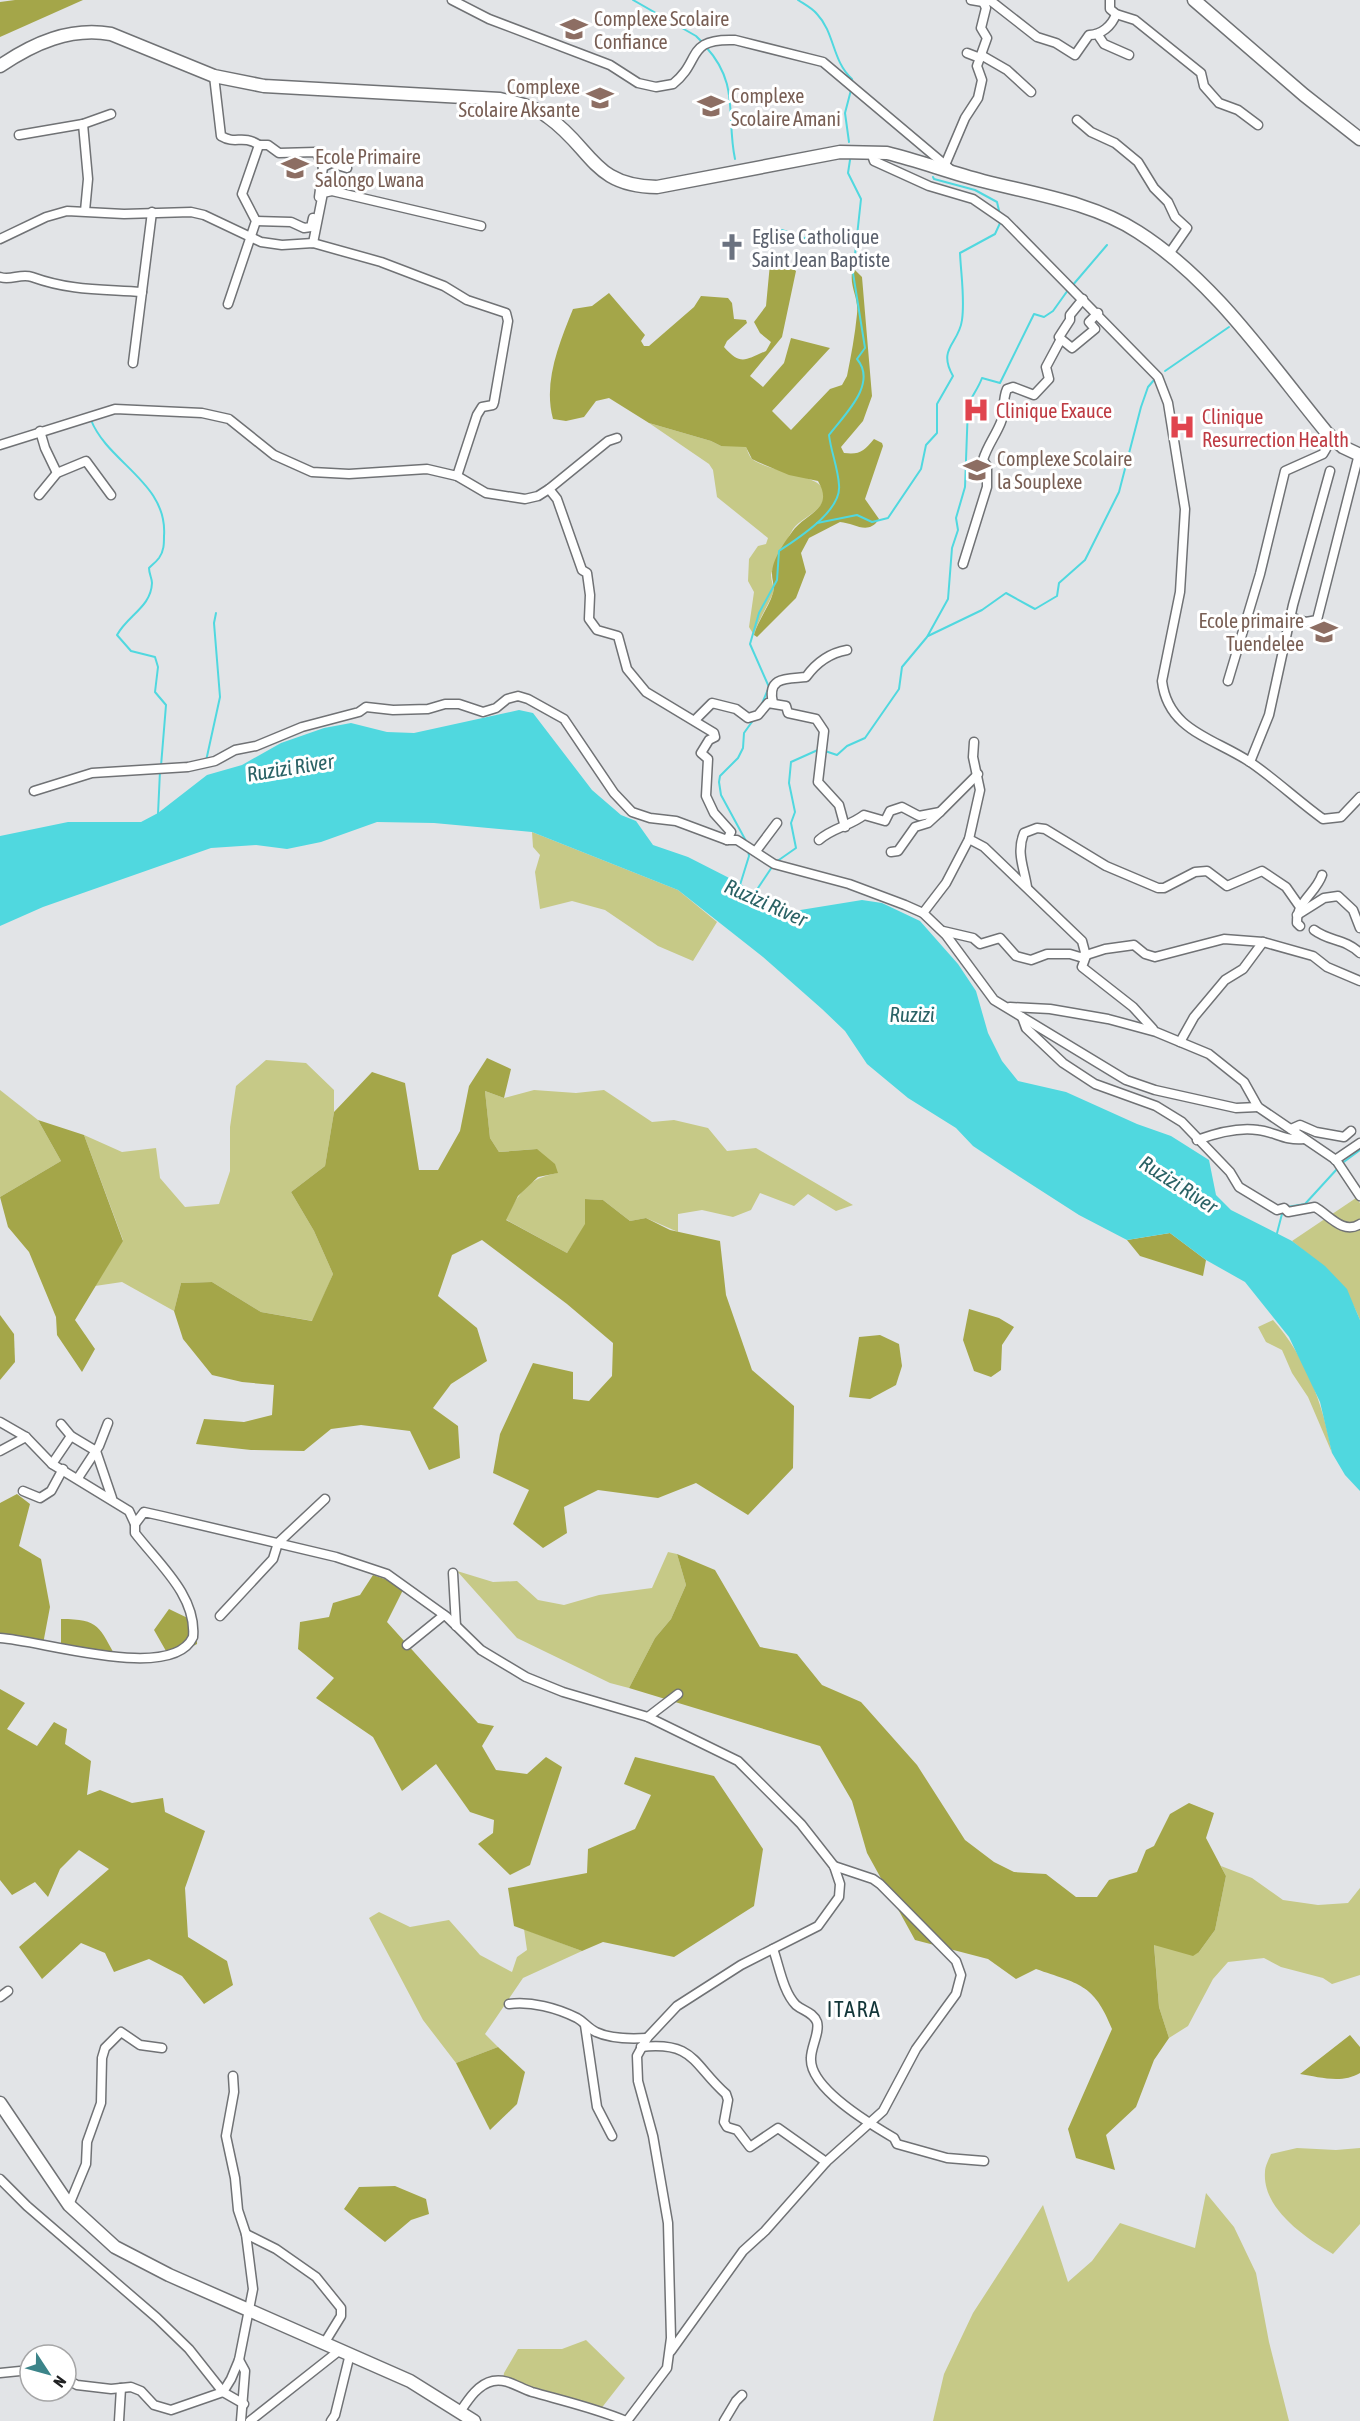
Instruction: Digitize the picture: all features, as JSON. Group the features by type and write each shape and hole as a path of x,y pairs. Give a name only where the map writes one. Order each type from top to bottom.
{"highway":[{"path":"1194,0 1304,95 1360,139"},
{"path":"0,66 45,40 85,31 111,34 214,76 264,86 500,99 531,107 547,116 576,142 592,163 622,184 636,187 657,187 704,179 840,152 871,152 895,155 950,169 1066,202 1108,217 1137,231 1169,254 1200,281 1224,308 1327,433 1342,447 1359,455"},
{"path":"0,2103 69,2205 91,2228 131,2257 410,2381 474,2421"}],"street":[{"path":"452,0 489,19 610,65 647,87 673,84 702,45 735,40 823,62 950,169 965,118 978,98 982,80 977,66 987,38 981,28 986,8 983,2"},
{"path":"971,0 991,1 1037,37 1056,43 1075,55 1089,35 1098,35 1108,27 1116,14"},
{"path":"1110,0 1110,9 1116,14 1125,15 1139,23 1201,73 1204,86 1219,103 1238,110 1258,125"},
{"path":"1098,35 1104,44 1129,55"},
{"path":"967,53 1007,70 1031,92"},
{"path":"214,76 221,136 228,141 249,138 279,153 316,152 323,166 323,184 311,227 304,228 291,222 256,221"},
{"path":"19,135 83,124 111,114"},
{"path":"1077,120 1091,132 1115,143 1138,162 1154,188 1168,202 1176,218 1187,228 1169,254"},
{"path":"83,124 88,179 85,211"},
{"path":"228,303 256,221 242,194 259,145"},
{"path":"871,152 874,161 928,186 973,199 1005,221 1098,313 1158,377 1168,403 1185,509 1180,592 1162,681 1164,693 1173,713 1183,724 1250,762 1323,819 1341,817 1360,797"},
{"path":"323,166 331,163 347,168"},
{"path":"313,243 323,193 332,191 481,226"},
{"path":"0,239 46,217 67,211 124,214 179,211 204,215 261,242 282,245 313,243 381,262 422,276 467,300 506,313 508,317 495,402 493,405 482,407 477,415 457,476"},
{"path":"133,363 152,212"},
{"path":"0,277 7,279 30,276 58,286 142,292"},
{"path":"963,564 987,487 987,466 983,460 988,445 1001,423 1006,389 1013,387 1034,395 1049,379 1046,367 1061,339 1059,337 1070,320 1070,315 1083,299"},
{"path":"1061,339 1072,348 1095,329 1089,322 1098,313"},
{"path":"0,445 115,409 201,413 229,419 274,455 312,472 349,474 427,470 457,476 486,493 510,498 538,496 608,441 617,438"},
{"path":"40,431 57,473"},
{"path":"1228,681 1260,574 1285,471 1323,454 1326,449 1323,442 1327,433"},
{"path":"1290,617 1306,622 1317,620 1359,455"},
{"path":"39,495 57,473 86,461 111,495"},
{"path":"1250,762 1269,715 1290,617 1330,471"},
{"path":"549,489 557,499 582,570 587,573 590,595 589,619 597,630 618,636 627,669 646,692 714,733 715,737 709,740 700,753 708,759 706,796 714,813 730,832 727,840"},
{"path":"773,703 774,686 778,681 792,675 806,677 812,668 829,656 847,650"},
{"path":"34,791 92,773 188,767 215,760 236,750 256,746 285,733 359,712 366,707 393,710 428,709 445,704 459,704 483,712 496,708 507,699 518,696 536,702 564,719 614,793 632,812 650,818 676,821 749,847 774,864 849,884 923,913 963,956 987,994 1126,1080 1141,1086 1236,1108 1258,1107"},
{"path":"695,720 712,703 736,709 748,718 758,715 768,703 773,703 786,706 788,713 816,719 824,731 818,782 839,805 845,827"},
{"path":"923,913 946,883 969,839 980,790 974,742"},
{"path":"891,852 898,851 915,827 928,823 978,774"},
{"path":"819,840 864,815 885,821 890,811 902,807 919,816 940,812"},
{"path":"749,847 777,823"},
{"path":"1027,887 1024,866 1018,857 1020,843 1024,833 1036,828 1065,840 1106,866 1158,888 1164,888 1194,872 1207,871 1227,886 1262,871 1286,887 1299,911 1300,926"},
{"path":"969,839 984,848 1082,941 1086,956 1082,967 1133,1007 1156,1032"},
{"path":"1299,911 1318,887 1322,874"},
{"path":"1299,911 1324,897 1338,896 1353,910 1360,928"},
{"path":"940,930 973,938 980,944 1000,938 1016,956 1031,960 1047,954 1086,956 1105,949 1134,945 1145,954 1155,957 1224,939 1263,942 1313,956 1327,968 1360,981"},
{"path":"1314,930 1324,937 1339,939 1360,953"},
{"path":"1180,1042 1194,1017 1225,980 1243,969 1263,942"},
{"path":"1003,1006 1064,1011 1108,1018 1156,1032 1209,1054 1238,1075 1258,1107 1338,1164 1360,1196"},
{"path":"1022,1017 1026,1028 1063,1063 1095,1084 1171,1114 1182,1122 1230,1172 1239,1187 1277,1210 1284,1208 1288,1212 1315,1207 1345,1228 1354,1228 1360,1224"},
{"path":"1291,1129 1300,1125 1316,1132 1344,1137 1351,1131"},
{"path":"1197,1140 1215,1134 1258,1130 1288,1140 1304,1139"},
{"path":"1338,1164 1360,1143"},
{"path":"0,1422 26,1437 52,1464 112,1498 129,1511 135,1524 135,1533 191,1609 193,1637 183,1650 153,1659 125,1659 0,1638"},
{"path":"78,1478 96,1451 108,1423"},
{"path":"61,1424 71,1436 96,1451 112,1498"},
{"path":"52,1464 71,1436"},
{"path":"0,1451 26,1437"},
{"path":"23,1491 40,1498 46,1496 63,1469"},
{"path":"220,1616 273,1559 278,1543 325,1499"},
{"path":"135,1524 144,1512 336,1557 387,1574 444,1615 481,1650 526,1677 563,1692 648,1717 738,1761 801,1824 834,1866 840,1891 828,1914 818,1926 741,1965 677,2006 647,2038 637,2056 639,2081 653,2136 669,2223 670,2351 667,2368 659,2381 626,2421 597,2409 527,2390 503,2380 495,2380 481,2386 460,2412"},
{"path":"453,1573 456,1626"},
{"path":"407,1645 444,1615"},
{"path":"648,1717 678,1694"},
{"path":"670,2351 742,2252 826,2162 883,2111 916,2049 956,1994 960,1975 956,1961 880,1884 873,1879 834,1866"},
{"path":"773,1949 788,1993 796,2005 814,2016 818,2025 811,2058 812,2073 817,2081 841,2099 853,2113 894,2138 897,2144 947,2158 984,2161"},
{"path":"0,1997 8,1991"},
{"path":"509,2004 525,2002 577,2019 600,2034 624,2039 647,2038"},
{"path":"585,2025 597,2107 612,2136"},
{"path":"69,2205 86,2164 87,2142 101,2103 102,2058 105,2048 121,2032 140,2045 162,2048"},
{"path":"641,2047 674,2049 695,2058 726,2094 728,2100 724,2122 727,2127 737,2130 750,2147 778,2128 826,2162"},
{"path":"78,2385 131,2387 141,2391 154,2405 171,2410 223,2392 239,2360 253,2289 246,2234 238,2210 235,2178 226,2136 234,2092 233,2076"},
{"path":"0,2179 27,2206 157,2318 189,2349 223,2392 244,2404"},
{"path":"246,2234 276,2249 295,2265 316,2277 341,2308 341,2316 325,2342"},
{"path":"250,2421 345,2352"},
{"path":"331,2421 335,2415 345,2352"},
{"path":"239,2360 245,2371 242,2421"},
{"path":"0,2373 18,2371"},
{"path":"119,2421 121,2388"},
{"path":"724,2421 736,2401 742,2396"}],"green space":[{"path":"649,423 721,446 746,446 751,458 759,463 801,476 822,488 823,502 793,529 778,559 771,575 773,593 754,635 749,627 754,592 748,581 749,559 758,546 766,544 768,538 717,497 713,470 709,464"},
{"path":"532,832 678,890 717,922 693,961 658,946 605,910 572,901 540,909 535,872 540,855 533,847"},
{"path":"266,1060 306,1063 334,1090 334,1112 325,1166 291,1192 314,1231 333,1274 313,1321 261,1312 212,1282 181,1283 174,1311 122,1282 95,1286 123,1240 84,1135 122,1152 156,1148 160,1178 185,1207 219,1204 230,1171 230,1127 236,1086"},
{"path":"0,1090 38,1120 61,1161 0,1197"},
{"path":"534,1090 576,1093 604,1090 652,1122 674,1120 708,1128 727,1151 756,1148 853,1205 836,1211 808,1194 794,1206 760,1193 751,1210 733,1217 702,1210 678,1214 678,1232 646,1218 630,1221 603,1200 585,1199 586,1224 567,1253 505,1219 525,1188 538,1179 557,1173 536,1149 499,1152 490,1138 485,1091 504,1098"},
{"path":"1356,1198 1360,1203 1360,1320 1348,1296 1340,1286 1292,1241"},
{"path":"1273,1320 1285,1334 1312,1382 1324,1417 1332,1453 1308,1397 1292,1373 1282,1350 1266,1342 1258,1327"},
{"path":"668,1552 677,1554 686,1585 671,1619 655,1638 629,1688 610,1683 517,1638 457,1571 493,1582 517,1581 538,1600 564,1605 599,1595 652,1588"},
{"path":"1221,1866 1252,1878 1283,1900 1318,1905 1348,1903 1360,1888 1360,1975 1332,1984 1323,1978 1281,1967 1264,1958 1228,1962 1213,1979 1188,2026 1169,2038 1159,2007 1154,1944 1199,1952 1215,1930 1226,1876"},
{"path":"379,1912 410,1927 449,1920 480,1955 512,1972 517,1957 527,1950 524,1929 582,1951 523,1978 485,2034 498,2047 456,2063 423,2020 369,1918"},
{"path":"1297,2148 1336,2150 1360,2148 1360,2224 1333,2254 1288,2221 1278,2210 1266,2185 1265,2170 1271,2154"},
{"path":"1206,2193 1234,2227 1256,2273 1269,2342 1289,2421 933,2421 944,2374 973,2313 1043,2205 1068,2282 1092,2261 1120,2223 1195,2248"},
{"path":"586,2340 625,2378 600,2410 503,2380 504,2373 518,2349 562,2349"}],"shaded area":[{"path":"83,0 0,37 0,2"},
{"path":"771,253 796,271 782,337 750,376 763,387 784,363 791,338 830,348 772,411 791,430 830,389 842,385 847,376 857,314 852,280 853,268 862,277 872,396 863,421 841,447 844,453 858,453 874,439 883,446 865,499 879,519 875,524 866,528 840,522 809,538 801,553 806,572 796,598 757,637 754,635 756,629 773,593 772,574 776,557 792,532 821,505 822,491 818,481 789,475 758,462 752,459 746,447 721,446 649,423 609,398 596,401 584,417 566,421 553,419 550,391 554,363 573,309 592,306 609,293 645,335 641,341 644,346 649,346 694,307 701,296 728,298 732,303 734,319 746,320 747,323 727,341 724,347 730,353 744,360 766,351 771,342 760,333 754,322 766,306"},
{"path":"487,1058 511,1069 504,1098 485,1091 490,1138 499,1152 537,1149 555,1164 558,1173 538,1177 518,1196 506,1220 567,1253 585,1224 585,1199 603,1200 630,1221 646,1218 670,1230 720,1241 726,1295 752,1370 794,1406 793,1468 748,1515 696,1483 658,1498 598,1490 564,1507 567,1533 543,1548 513,1524 529,1490 493,1473 500,1434 533,1363 573,1372 573,1399 589,1401 612,1376 613,1343 567,1304 482,1240 452,1255 438,1296 477,1328 487,1361 451,1384 433,1408 458,1426 460,1458 429,1470 410,1431 361,1425 331,1429 304,1451 251,1450 196,1444 204,1419 244,1422 272,1415 274,1385 242,1382 212,1375 183,1339 174,1311 181,1283 212,1282 261,1312 312,1321 333,1274 314,1231 291,1192 325,1166 334,1112 372,1072 405,1083 419,1170 438,1170 460,1131 469,1086"},
{"path":"38,1120 84,1135 123,1241 75,1320 95,1349 82,1372 57,1335 56,1317 29,1252 8,1227 0,1197 61,1161"},
{"path":"1170,1233 1206,1260 1203,1276 1140,1256 1127,1240"},
{"path":"969,1309 999,1318 1014,1327 1002,1345 1001,1370 991,1377 974,1371 963,1340"},
{"path":"0,1315 14,1334 15,1362 0,1380"},
{"path":"880,1335 899,1344 902,1366 896,1385 870,1399 849,1397 859,1337"},
{"path":"17,1494 30,1504 19,1546 41,1559 50,1607 43,1644 0,1638 0,1503"},
{"path":"677,1554 715,1570 760,1647 797,1654 822,1685 861,1702 917,1765 965,1840 994,1862 1014,1872 1046,1874 1076,1897 1097,1897 1109,1880 1137,1872 1146,1850 1154,1846 1170,1814 1189,1803 1214,1813 1206,1838 1226,1876 1215,1930 1199,1952 1193,1956 1154,1945 1159,2007 1169,2038 1154,2060 1136,2107 1106,2135 1115,2170 1076,2158 1068,2129 1112,2029 1098,2002 1091,1994 1074,1982 1036,1969 1016,1979 988,1959 915,1940 867,1853 852,1801 820,1746 629,1688 655,1638 671,1619 686,1585"},
{"path":"373,1575 405,1586 387,1622 478,1723 494,1726 482,1746 496,1770 527,1774 546,1757 562,1767 530,1865 510,1875 478,1844 493,1833 494,1820 470,1812 436,1764 402,1791 373,1737 316,1698 334,1678 298,1649 300,1622 329,1617 333,1603 360,1595"},
{"path":"169,1609 196,1622 197,1644 167,1659 166,1651 154,1630"},
{"path":"61,1619 84,1621 97,1627 117,1659 61,1647"},
{"path":"0,1689 25,1703 7,1729 37,1746 54,1722 67,1729 65,1744 91,1761 87,1795 100,1790 132,1803 163,1798 165,1812 205,1831 185,1888 188,1937 227,1961 233,1985 204,2004 182,1976 149,1959 114,1972 105,1953 81,1943 42,1979 19,1947 109,1869 79,1850 60,1869 48,1897 35,1882 12,1895 0,1880"},
{"path":"635,1757 714,1776 763,1849 754,1906 674,1957 603,1942 582,1951 514,1926 508,1888 587,1873 588,1849 635,1829 651,1795 624,1784"},
{"path":"1350,2035 1360,2047 1360,2073 1338,2079 1300,2074"},
{"path":"498,2047 525,2072 517,2104 490,2130 456,2063"},
{"path":"395,2186 426,2199 429,2214 411,2220 385,2242 344,2209 359,2187"}],"water":[{"name":"Ruzizi","path":"519,710 533,713 592,790 621,815 636,821 653,845 688,857 741,884 769,905 788,912 862,900 882,903 920,921 958,964 976,991 988,1033 1002,1061 1018,1081 1066,1092 1137,1124 1171,1136 1209,1160 1216,1195 1231,1210 1292,1241 1325,1266 1347,1289 1360,1320 1360,1491 1345,1475 1332,1453 1320,1402 1289,1337 1245,1282 1206,1260 1170,1233 1127,1240 1079,1215 973,1146 956,1128 908,1098 867,1064 845,1031 822,1009 763,957 678,890 532,832 434,823 377,822 321,842 287,849 256,845 211,848 43,907 0,926 0,836 68,822 141,822 158,813 207,775 242,765 281,743 324,728 351,723 387,732 414,733"}],"waterway":[{"path":"633,0 696,36 702,42"},
{"path":"798,0 813,10 823,22 841,64 852,79 853,85"},
{"path":"706,47 724,74 728,88 735,159"},
{"path":"849,142 845,113 851,90"},
{"path":"761,706 769,687 750,644 759,613 777,580 779,551 817,523 834,504 839,485 829,435 850,409 864,379 857,359 865,348 853,273 861,199 848,173 850,160"},
{"path":"933,177 975,190 997,202 1000,215"},
{"path":"817,523 857,515 872,522 888,518 921,469 926,445 937,433 937,404 953,376 947,359 950,346 960,328 963,312 960,253 995,234 1001,221"},
{"path":"782,230 807,239 855,243"},
{"path":"1072,286 1107,245"},
{"path":"825,751 837,755 847,746 865,738 899,689 902,667 927,637 948,599 952,548 958,530 956,518 965,487 968,406 982,378 1000,383 1034,314 1044,317 1053,311 1068,290"},
{"path":"1165,371 1229,327"},
{"path":"928,636 982,610 1006,593 1035,609 1057,596 1059,583 1085,560 1119,492 1141,407 1148,387 1154,380"},
{"path":"91,420 110,449 147,487 157,502 163,518 162,553 149,568 152,581 151,591 143,605 117,635 131,651 155,657 158,667 155,692 166,705 161,766"},
{"path":"206,761 220,697 214,623 216,613"},
{"path":"746,841 721,795 719,782 720,776 738,758 743,748 744,733 754,719"},
{"path":"776,862 796,848 791,823 795,812 789,783 791,762 820,749"},
{"path":"158,814 160,771"},
{"name":"Ruzizi River","path":"740,885 749,856 748,850"},
{"name":"Ruzizi River","path":"752,897 772,867"},
{"path":"1341,1164 1360,1150"},
{"path":"1287,1207 1305,1204 1337,1169"},
{"path":"1276,1237 1283,1210"}],"place":[{"name":"Complexe Scolaire Confiance","path":"574,29"},
{"name":"Complexe Scolaire Aksante","path":"600,98"},
{"name":"Complexe Scolaire Amani","path":"711,106"},
{"name":"Ecole Primaire Salongo Lwana","path":"295,168"},
{"name":"Eglise Catholique Saint Jean Baptiste","path":"732,247"},
{"name":"Clinique Exauce","path":"976,410"},
{"name":"Clinique Resurrection Health","path":"1182,427"},
{"name":"Complexe Scolaire la Souplexe","path":"977,470"},
{"name":"Ecole primaire Tuendelee","path":"1324,632"}],"district":[{"name":"ITARA","path":"854,2009"}]}
